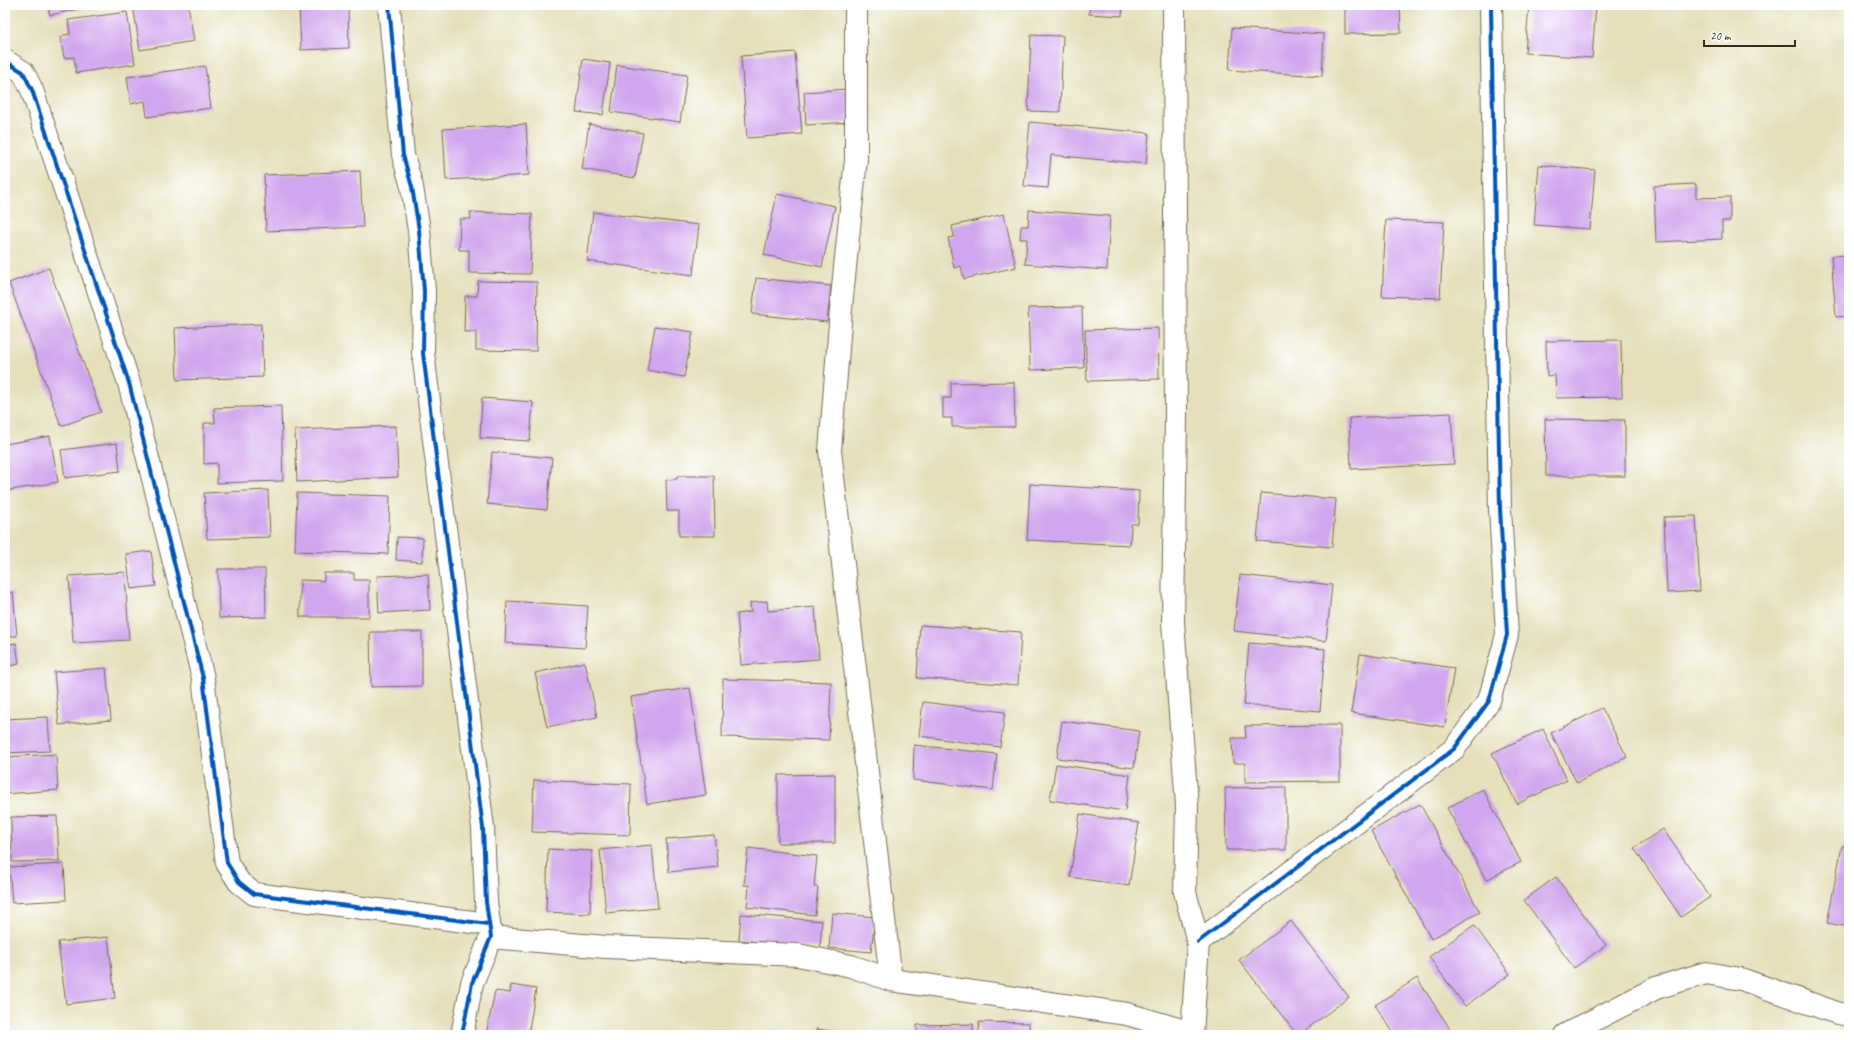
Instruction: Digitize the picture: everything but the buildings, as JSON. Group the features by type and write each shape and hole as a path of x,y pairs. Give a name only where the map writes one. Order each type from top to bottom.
{"street":[{"path":"389,5 403,155 412,187 419,230 424,291 423,353 483,828 489,931 472,982 462,1035"},
{"path":"856,5 856,160 842,297 830,451 891,980"},
{"path":"5,61 23,72 32,90 129,383 203,678 227,863 239,882 254,894 489,931 606,947 798,955 851,966 891,980 1127,1014 1192,1034 1198,942 1185,892 1187,805 1173,622 1176,434 1174,5"},
{"path":"1198,942 1454,749 1489,700 1507,635 1500,508 1491,5"},
{"path":"1565,1035 1656,988 1706,973 1741,979 1837,1013 1849,1015"}],"cycle path":[{"path":"389,5 403,155 412,187 419,230 424,291 423,353 483,828 486,902 491,937 472,983 462,1035"},
{"path":"1198,942 1454,749 1489,701 1507,635 1500,508 1491,5"},
{"path":"5,61 23,72 32,90 129,383 203,678 227,863 239,882 254,894 488,924"}]}
